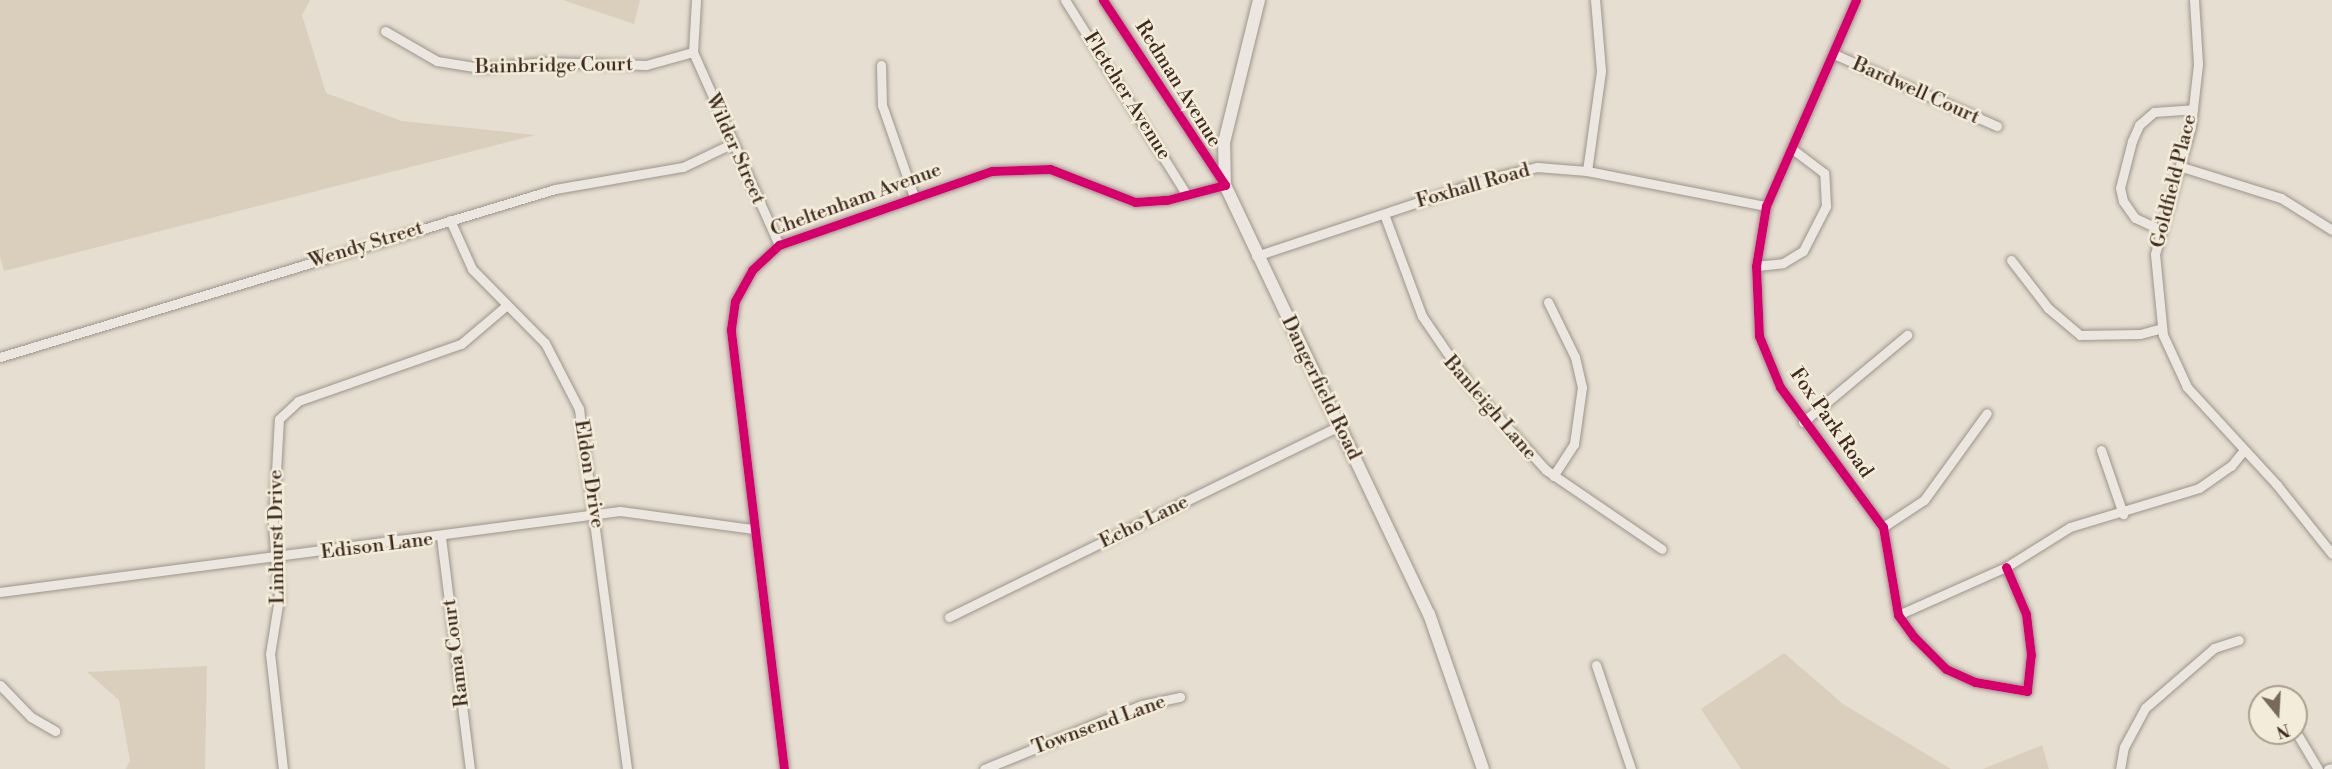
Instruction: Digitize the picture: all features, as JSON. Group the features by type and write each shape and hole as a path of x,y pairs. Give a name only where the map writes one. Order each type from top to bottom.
{"street":[{"path":"693,52 696,0"},
{"name":"Fletcher Avenue","path":"1065,0 1186,194"},
{"name":"Redman Avenue","path":"1103,0 1225,185"},
{"name":"Dangerfield Road","path":"1259,0 1224,142 1225,185 1256,256 1430,614 1483,769"},
{"path":"1587,171 1602,71 1595,0"},
{"name":"Fox Park Road","path":"1856,0 1836,55 1766,206 1756,266 1759,336 1780,387 1803,422 1883,527 1898,615"},
{"name":"Goldfield Place","path":"2194,0 2198,41 2193,109 2182,167 2161,230 2155,263 2162,328 2172,361 2187,387 2243,451 2277,485 2332,554"},
{"name":"Bainbridge Court","path":"385,31 437,61 480,68 546,62 646,65 693,52"},
{"name":"Wilder Street","path":"693,52 779,245"},
{"name":"Bardwell Court","path":"1836,55 1997,126"},
{"path":"880,65 882,105 914,197"},
{"path":"2161,230 2135,218 2123,201 2120,188 2132,141 2139,125 2154,112 2193,109"},
{"name":"Wendy Street","path":"0,357 555,189 682,167 733,143"},
{"path":"1756,266 1783,263 1803,251 1826,206 1824,173 1791,148"},
{"name":"Cheltenham Avenue","path":"784,769 754,530 731,317 752,270 779,245 992,171 1026,167 1073,177 1125,201 1155,202 1225,185"},
{"path":"2182,167 2265,192 2329,227 2332,213"},
{"name":"Foxhall Road","path":"1256,256 1523,169 1587,171 1766,206"},
{"name":"Banleigh Lane","path":"1384,214 1418,308 1440,349 1553,476 1662,549"},
{"name":"Eldon Drive","path":"450,220 472,269 545,343 572,389 582,420 627,769"},
{"path":"2011,260 2048,308 2080,335 2140,334 2162,328"},
{"path":"1548,302 1575,357 1582,387 1578,432 1553,476"},
{"name":"Linhurst Drive","path":"283,769 270,660 279,608 275,559 275,446 285,410 320,392 441,354 486,327 507,305"},
{"path":"1803,422 1907,335"},
{"path":"1883,527 1924,500 1987,413"},
{"name":"Echo Lane","path":"949,617 1339,426"},
{"path":"2101,450 2123,514"},
{"path":"2006,567 2026,614 2031,655 2027,691 1975,682 1947,669 1898,615 2006,567 2070,526 2123,514 2199,488 2230,466 2243,451"},
{"name":"Edison Lane","path":"0,592 275,559 596,515 639,512 754,530"},
{"name":"Rama Court","path":"441,537 470,769"},
{"path":"2120,769 2124,747 2145,708 2214,648 2239,640"},
{"path":"1596,665 1631,769"},
{"path":"0,685 31,717 55,731"},
{"name":"Townsend Lane","path":"984,769 1142,705 1180,697"},
{"path":"2304,745 2318,769"}],"shaded area":[{"path":"0,0 310,0 302,15 326,93 402,121 535,135 4,271 0,256"},
{"path":"563,0 640,0 634,24"},
{"path":"1784,653 1843,704 1951,769 1741,769 1701,709"},
{"path":"207,666 205,769 126,769 130,760 119,700 87,672"},
{"path":"2042,745 2049,769 1983,769"}],"cycle path":[{"path":"784,769 731,329 735,301 752,270 779,245 992,171 1050,169 1135,202 1167,200 1225,185 1103,0"},
{"path":"1856,0 1766,206 1756,266 1759,336 1780,387 1883,527 1898,615 1914,637 1946,669 1975,682 2027,691 2031,655 2026,614 2006,567"}]}
